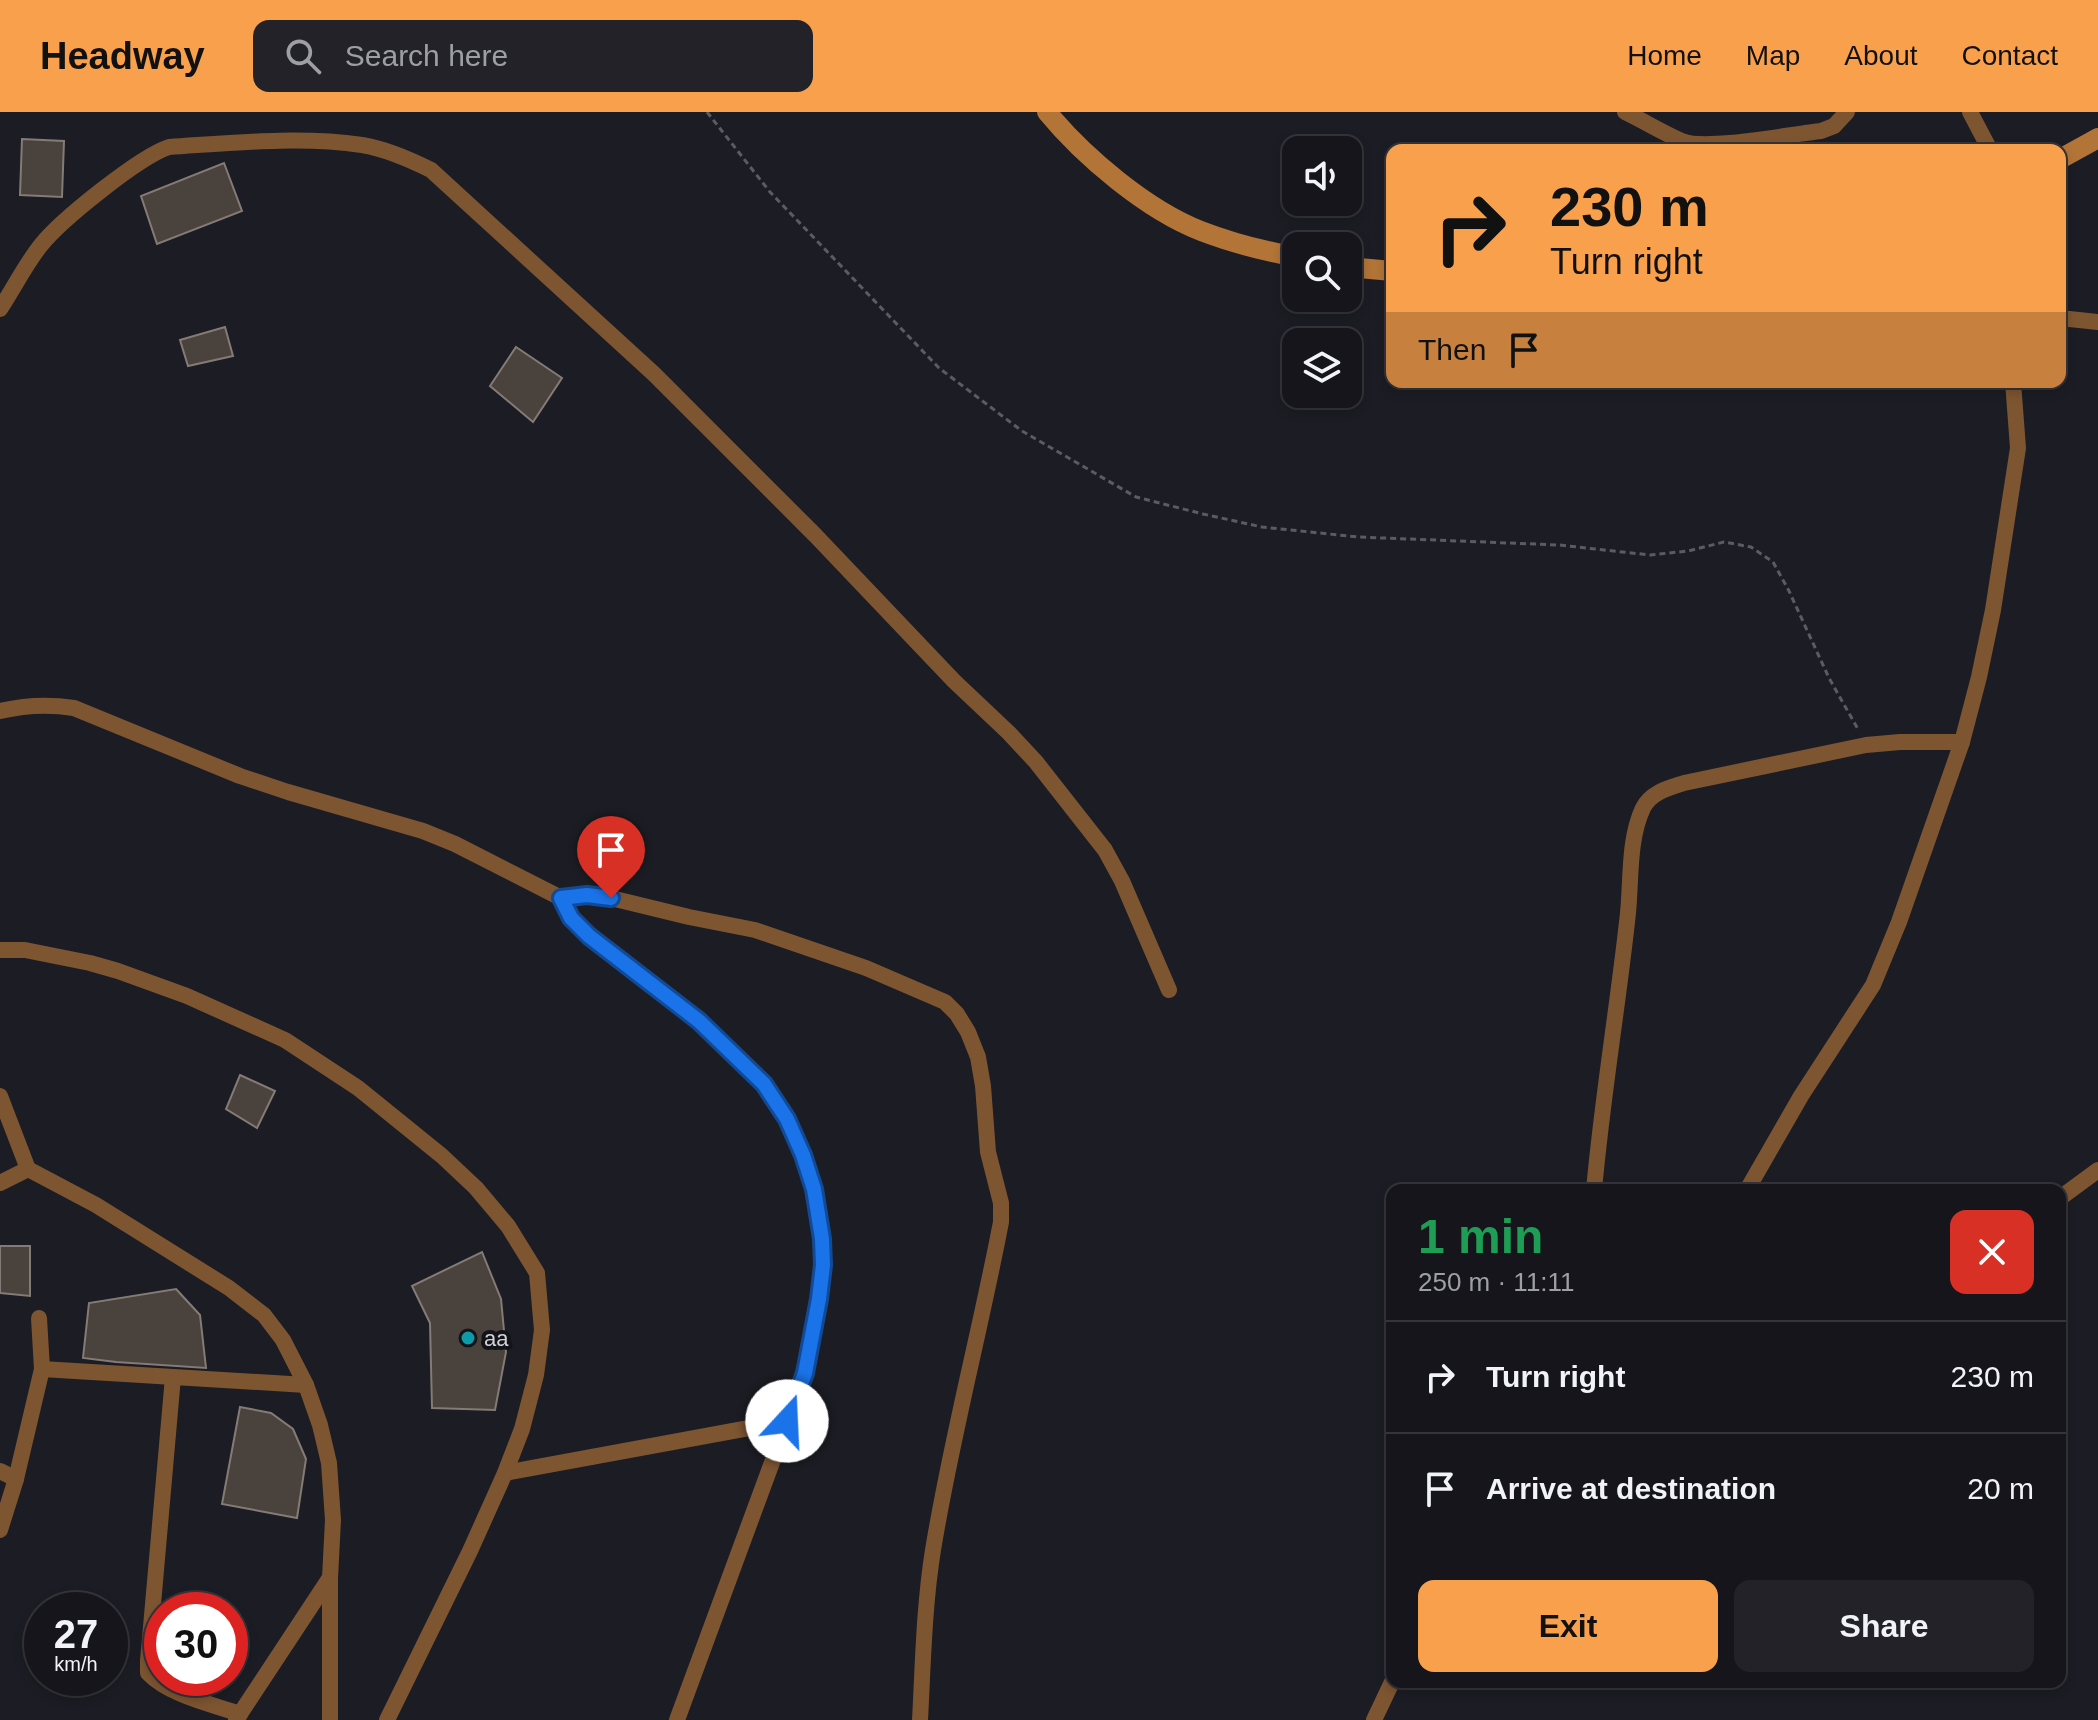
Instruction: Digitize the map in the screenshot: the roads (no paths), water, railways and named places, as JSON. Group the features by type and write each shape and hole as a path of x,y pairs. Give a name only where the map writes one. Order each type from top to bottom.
{"main road":[{"path":"1047,112 1111,175 1164,211 1200,231 1282,254"},
{"path":"2066,156 2098,138"},
{"path":"1362,268 1386,270"}],"street":[{"path":"1625,112 1685,142 1698,144 1821,131 1834,126 1847,112"},
{"path":"1970,112 1987,144"},
{"path":"0,309 47,238 152,154 169,147 303,142 362,145 409,159 431,170 654,374 1036,762 1105,850 1122,881 1169,990"},
{"path":"2066,319 2098,322"},
{"path":"1750,1184 1801,1096 1873,985 1899,922 1962,742 1993,610 2018,448 2013,388"},
{"path":"0,711 18,706 50,705 90,713 240,776 423,831 469,850 561,898 587,895 611,898 755,930 866,968 945,1002 957,1014 978,1057 988,1152 1001,1203 1001,1222 949,1460 933,1554 923,1647 920,1720"},
{"path":"1595,1184 1628,921 1633,854 1638,821 1647,801 1663,790 1684,783 1866,745 1962,742"},
{"path":"561,898 571,918 589,936 699,1021 764,1084 787,1119 803,1155 814,1189 822,1239 819,1299 805,1373 677,1720"},
{"path":"0,950 25,950 118,971 187,996 285,1040 358,1088 442,1156 476,1188 508,1226 537,1273 542,1330 536,1375 522,1429 470,1551 387,1720"},
{"path":"0,1096 28,1169 229,1288 264,1315 283,1340 306,1385 329,1463 333,1520 330,1720"},
{"path":"0,1183 28,1169"},
{"path":"2066,1194 2098,1170"},
{"path":"0,1530 16,1479 42,1369 39,1318"},
{"path":"42,1369 306,1385"},
{"path":"173,1377 148,1673 172,1690 238,1717 330,1578"},
{"path":"505,1473 787,1421"},
{"path":"0,1471 16,1479"},
{"path":"1374,1720 1389,1688"}],"place":[{"name":"aa","path":"468,1338"}]}
